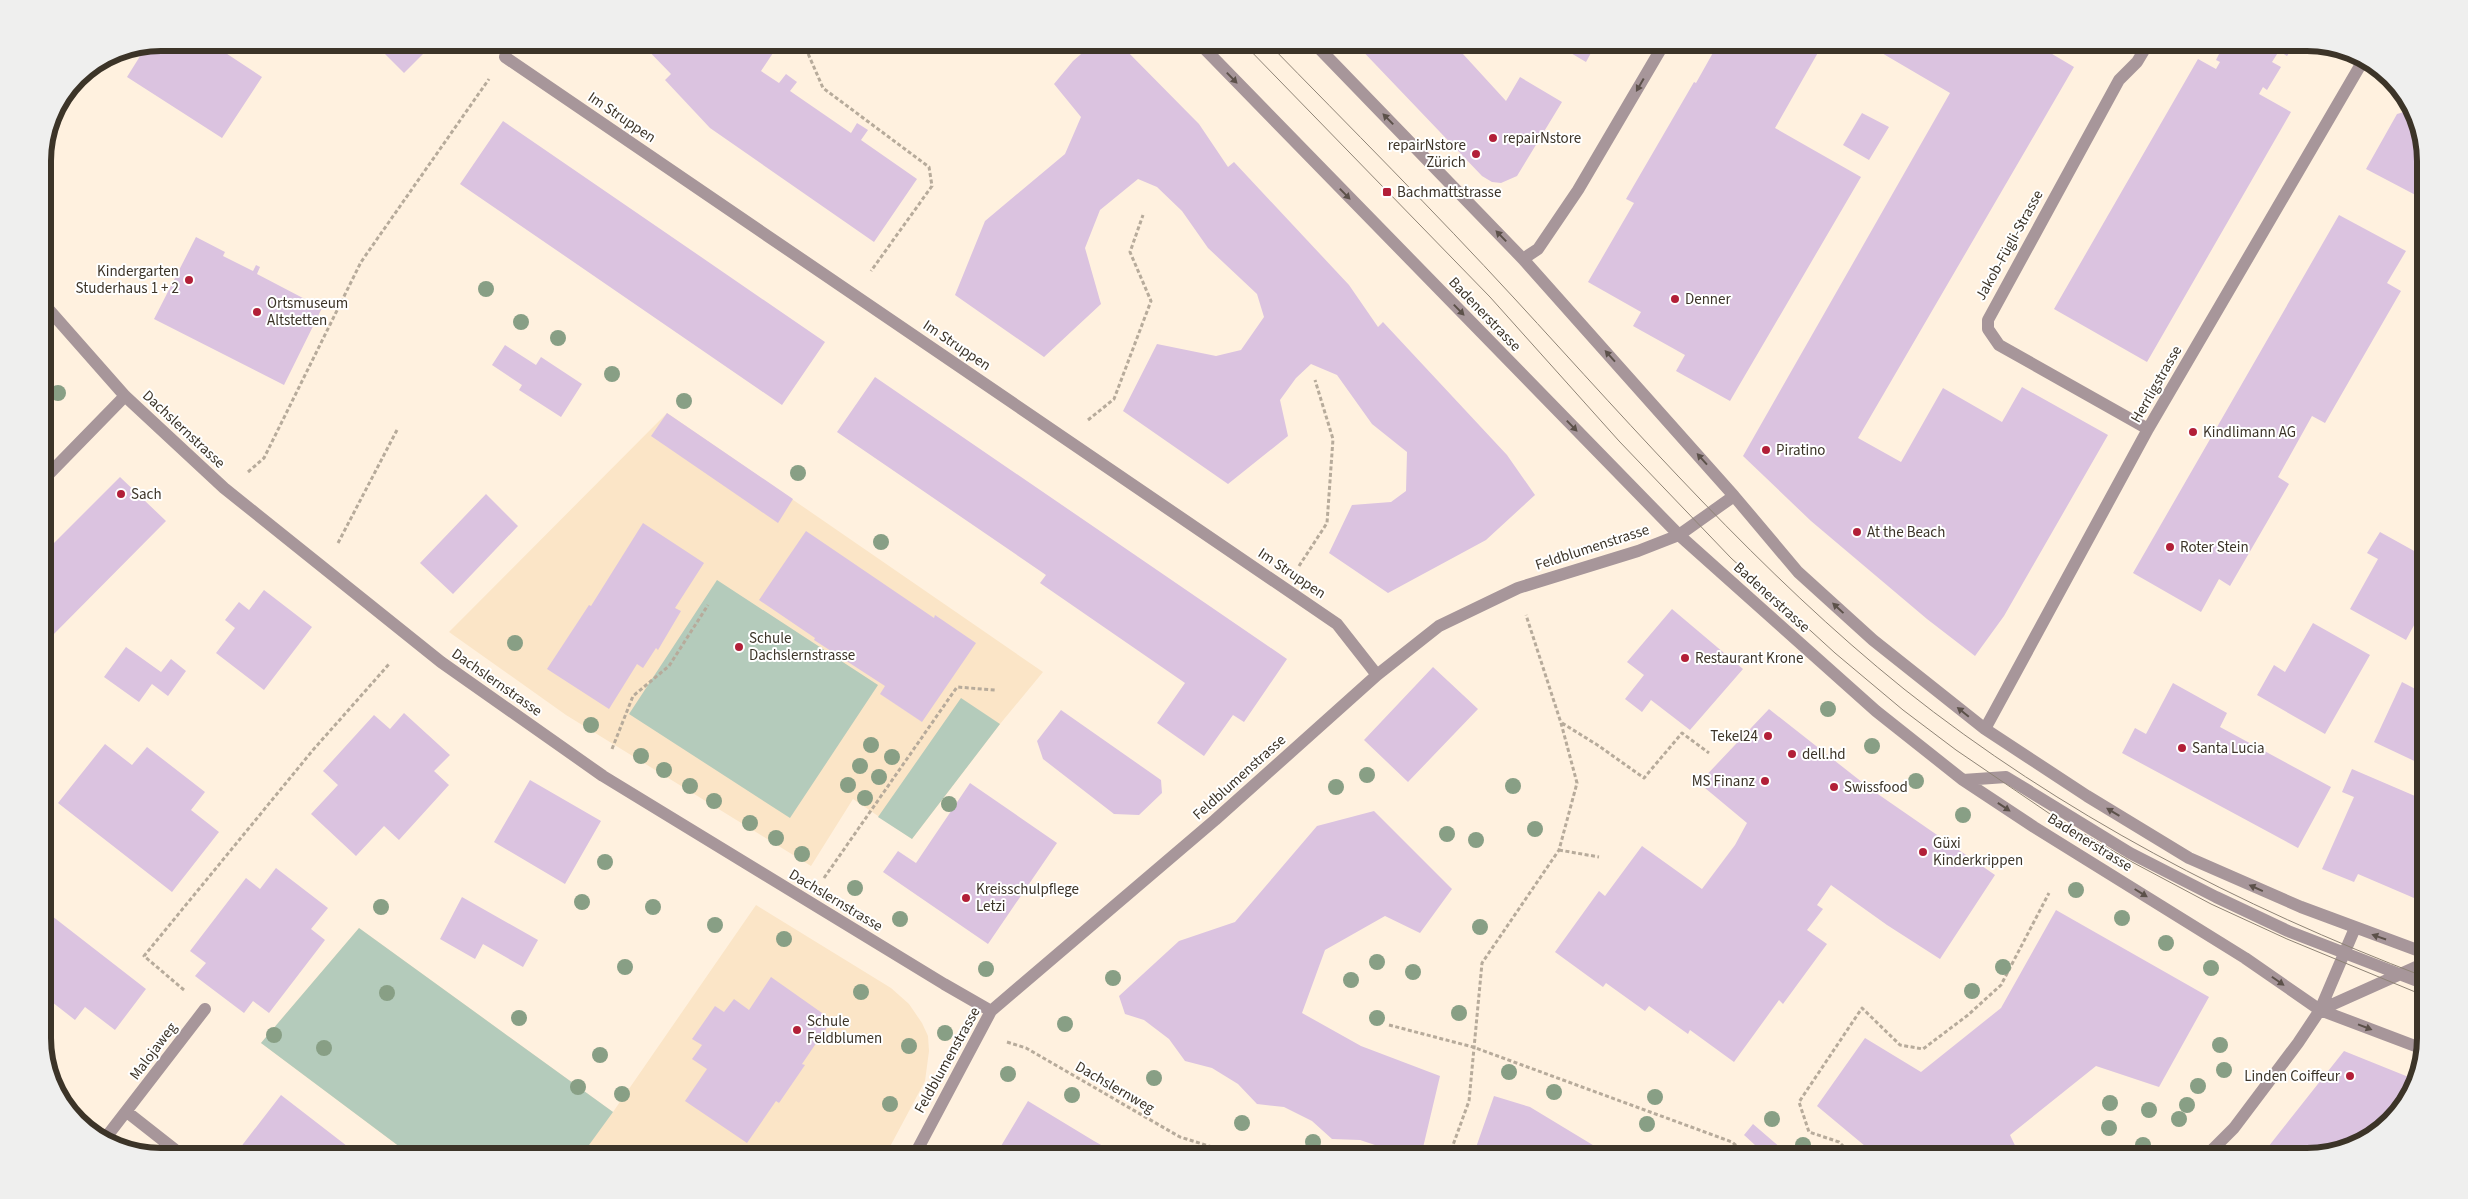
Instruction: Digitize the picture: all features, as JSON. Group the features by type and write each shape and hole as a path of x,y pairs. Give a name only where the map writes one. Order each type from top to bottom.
{"street":[{"name":"Badenerstrasse","path":"1207,51 1678,535 1876,712 1963,780 2034,827 2245,958 2320,1010 2416,1046"},
{"path":"1322,51 1523,259 1734,496 1798,572 1873,640 1985,729 2087,796 2189,858 2273,896 2417,950"},
{"path":"1523,259 1538,249 1578,190 1660,51"},
{"name":"Jakob-Fügli-Strasse","path":"2144,51 2137,62 2119,80 1988,320 1988,329 1999,345 2148,429"},
{"name":"Im Struppen","path":"505,57 1337,624 1377,675"},
{"name":"Herrligstrasse","path":"1985,729 2148,429 2360,65"},
{"name":"Dachslernstrasse","path":"51,312 125,396 224,488 440,662 603,776 991,1011"},
{"path":"51,472 125,396"},
{"name":"Feldblumenstrasse","path":"918,1148 991,1011 1215,820 1377,675 1439,626 1518,588 1638,551 1678,535 1734,496"},
{"path":"1963,780 2006,778 2138,857 2255,916 2344,954 2417,981"},
{"path":"2214,1148 2234,1128 2298,1043 2320,1010 2355,928"},
{"path":"2320,1010 2417,968"},
{"name":"Malojaweg","path":"109,1134 205,1008"},
{"path":"127,1112 173,1148"}],"path":[{"path":"807,51 823,88 929,167 932,186 868,276"},
{"path":"246,475 264,458 360,262 477,97"},
{"path":"1083,424 1114,399 1151,301 1130,252 1143,215"},
{"path":"1296,570 1327,523 1333,439 1315,380"},
{"path":"334,550 397,430"},
{"path":"610,754 633,696 669,666 708,605"},
{"path":"1452,1148 1468,1101 1482,963 1559,850 1577,783 1561,723 1526,614"},
{"path":"205,1008 144,956 314,750 390,663"},
{"path":"822,882 957,687 995,690"},
{"path":"1561,723 1599,746 1644,778 1682,733 1709,753"},
{"path":"1559,850 1599,857"},
{"path":"1845,1148 1839,1142 1809,1132 1799,1102 1862,1008 1900,1045 1923,1049 1968,1015 2000,985 2050,893"},
{"path":"1389,1025 1473,1047 1732,1142 1739,1148"},
{"name":"Dachslernweg","path":"981,1028 1002,1040 1026,1048 1180,1138 1214,1148"}],"shaded area":[{"name":"Schule Dachslernstrasse","path":"667,413 1043,672 1000,724 912,839 853,799 811,866 566,715 449,632"},
{"name":"Schule Feldblumen","path":"756,905 891,988 909,1004 928,1036 929,1051 925,1081 889,1148 401,1148 261,1043 359,928 613,1112"}],"green space":[{"path":"717,580 878,685 790,818 629,714"},
{"path":"961,698 1000,724 912,839 878,817"},
{"path":"359,928 613,1112 587,1148 401,1148 261,1043"}],"building":[{"path":"223,51 262,77 222,138 127,77 142,53"},
{"path":"382,51 426,51 404,73"},
{"path":"649,51 774,51 761,71 779,83 786,74 797,82 790,91 851,133 857,123 868,130 861,140 917,179 874,242 710,128 665,80 671,74"},
{"path":"1085,51 1127,51 1199,124 1228,167 1234,162 1349,285 1378,327 1383,322 1507,455 1535,495 1486,540 1388,593 1329,553 1352,505 1391,502 1406,491 1407,452 1372,424 1337,375 1311,364 1296,378 1280,400 1288,436 1228,484 1123,411 1157,344 1216,356 1241,350 1264,317 1257,294 1208,248 1182,211 1157,187 1138,179 1100,210 1085,248 1101,304 1044,357 955,295 985,221 1065,154 1081,117 1054,84 1073,61"},
{"name":"repairNstore","path":"1363,51 1460,51 1506,101 1520,77 1562,102 1517,176 1501,183 1492,182 1482,176"},
{"path":"1567,51 1592,51 1586,62"},
{"path":"1714,51 1819,51 1775,128 1861,177 1730,401 1676,371 1685,355 1633,326 1641,312 1588,282 1634,203 1626,199 1694,82 1696,83"},
{"path":"1878,51 2047,51 2074,67 1858,438 1901,462 1943,388 2002,422 2022,387 2108,435 2004,616 1975,656 1927,619 1811,521 1743,456 1950,93"},
{"path":"2220,51 2279,51 2272,62 2281,67 2267,90 2263,87 2259,94 2291,112 2147,362 2054,309 2198,59 2216,69 2220,62 2216,60"},
{"path":"2279,51 2289,53 2287,56"},
{"path":"2405,112 2415,140 2417,196 2366,169 2397,114"},
{"path":"1862,113 1889,127 1869,160 1843,145"},
{"path":"503,121 825,342 782,405 460,184"},
{"path":"2339,215 2406,251 2387,283 2401,291 2325,423 2312,416 2278,477 2289,484 2230,586 2219,579 2201,612 2133,573"},
{"path":"196,237 225,252 223,256 253,271 256,265 260,267 257,274 322,308 284,385 154,319"},
{"path":"505,345 536,365 541,357 582,384 561,417 519,390 522,385 492,365"},
{"path":"875,377 1287,659 1244,722 1233,715 1204,756 1157,723 1185,683 1040,583 1046,575 837,432"},
{"path":"667,413 793,499 778,523 651,436"},
{"path":"120,477 166,521 51,637 51,546"},
{"path":"486,494 518,526 453,594 420,563"},
{"path":"643,523 704,563 675,608 681,611 658,650 656,648 643,668 637,664 609,709 547,669 589,605 591,606"},
{"path":"806,531 934,618 935,615 976,643 922,722 880,694 885,686 814,640 815,638 759,600"},
{"path":"2380,532 2417,553 2417,620 2406,640 2350,609 2378,559 2367,553"},
{"path":"264,590 312,627 264,690 216,653 235,628 225,620 239,602 249,610"},
{"path":"1672,609 1743,669 1690,730 1651,700 1642,712 1625,699 1644,675 1627,662"},
{"path":"2313,623 2370,655 2325,734 2257,695 2274,665 2285,672"},
{"path":"126,647 161,672 171,659 186,671 168,696 152,684 139,702 104,677"},
{"path":"1433,667 1478,709 1408,782 1364,740"},
{"path":"2402,682 2417,690 2417,762 2374,742"},
{"path":"2173,683 2227,713 2220,727 2331,787 2298,848 2122,753 2135,728 2146,734"},
{"path":"1769,709 1872,790 1995,875 1940,959 1887,925 1831,885 1817,905 1823,909 1807,930 1827,944 1783,1004 1779,1000 1734,1062 1690,1030 1688,1034 1649,1006 1645,1011 1606,983 1603,987 1555,952 1599,891 1605,896 1642,846 1702,889 1735,845 1747,823 1699,783"},
{"path":"1061,710 1161,780 1162,793 1139,815 1114,814 1043,759 1037,741"},
{"path":"404,713 450,755 434,771 449,785 399,840 384,826 356,856 311,814 338,785 323,771 374,715 390,729"},
{"path":"105,744 132,765 147,747 205,792 191,810 219,832 172,892 58,803"},
{"path":"2352,769 2417,797 2417,899 2358,874 2354,882 2322,869 2354,797 2342,792"},
{"path":"530,780 601,821 565,884 494,842"},
{"path":"970,783 1057,843 988,944 883,872 898,851 916,863"},
{"path":"1374,811 1452,889 1420,933 1385,916 1325,950 1302,1013 1361,1046 1440,1076 1423,1148 1384,1148 1360,1140 1332,1139 1312,1121 1284,1107 1257,1104 1238,1084 1212,1068 1185,1061 1169,1039 1144,1020 1125,1014 1119,996 1179,941 1235,922 1317,826"},
{"path":"276,868 328,908 311,929 325,940 269,1013 253,1001 244,1013 195,976 206,963 190,951 246,878 260,889"},
{"path":"462,897 538,940 523,967 483,944 475,959 440,939"},
{"path":"2056,910 2209,997 2159,1087 2096,1066 2010,1135 2016,1148 1867,1148 1817,1106 1865,1038 1921,1072 2001,1008"},
{"path":"51,915 146,989 115,1030 85,1007 75,1020 51,1001"},
{"path":"771,977 832,1020 802,1064 805,1065 779,1103 776,1101 747,1143 685,1101 707,1069 692,1059 702,1045 692,1039 715,1006 724,1012 734,999 749,1010"},
{"path":"2344,1051 2409,1077 2398,1099 2385,1116 2362,1133 2335,1144 2321,1147 2267,1148"},
{"path":"281,1095 350,1148 240,1148"},
{"path":"1494,1096 1530,1107 1598,1148 1476,1148"},
{"path":"1028,1101 1107,1148 1000,1148"},
{"path":"1753,1124 1781,1148 1758,1148 1744,1135"}],"tram line":[{"path":"1251,51 1490,297 1619,441 1731,558 1835,653 1903,710 1956,750 2050,814 2132,862 2211,904 2287,939 2417,993"},
{"path":"1276,51 1453,233 1654,451 1750,550 1800,598 1904,689 2025,777 2154,853 2220,888 2287,920 2417,974"}],"place":[{"name":"repairNstore","path":"1493,138"},
{"name":"repairNstore Zürich","path":"1476,154"},
{"name":"Bachmattstrasse","path":"1387,192"},
{"name":"Kindergarten Studerhaus 1 + 2","path":"189,280"},
{"name":"Denner","path":"1675,299"},
{"name":"Ortsmuseum Altstetten","path":"257,312"},
{"name":"Kindlimann AG","path":"2193,432"},
{"name":"Piratino","path":"1766,450"},
{"name":"Sach","path":"121,494"},
{"name":"At the Beach","path":"1857,532"},
{"name":"Roter Stein","path":"2170,547"},
{"name":"Schule Dachslernstrasse","path":"739,647"},
{"name":"Restaurant Krone","path":"1685,658"},
{"name":"Tekel24","path":"1768,736"},
{"name":"Santa Lucia","path":"2182,748"},
{"name":"dell.hd","path":"1792,754"},
{"name":"MS Finanz","path":"1765,781"},
{"name":"Swissfood","path":"1834,787"},
{"name":"Güxi Kinderkrippen","path":"1923,852"},
{"name":"Kreisschulpflege Letzi","path":"966,898"},
{"name":"Schule Feldblumen","path":"797,1030"},
{"name":"Linden Coiffeur","path":"2350,1076"}]}
